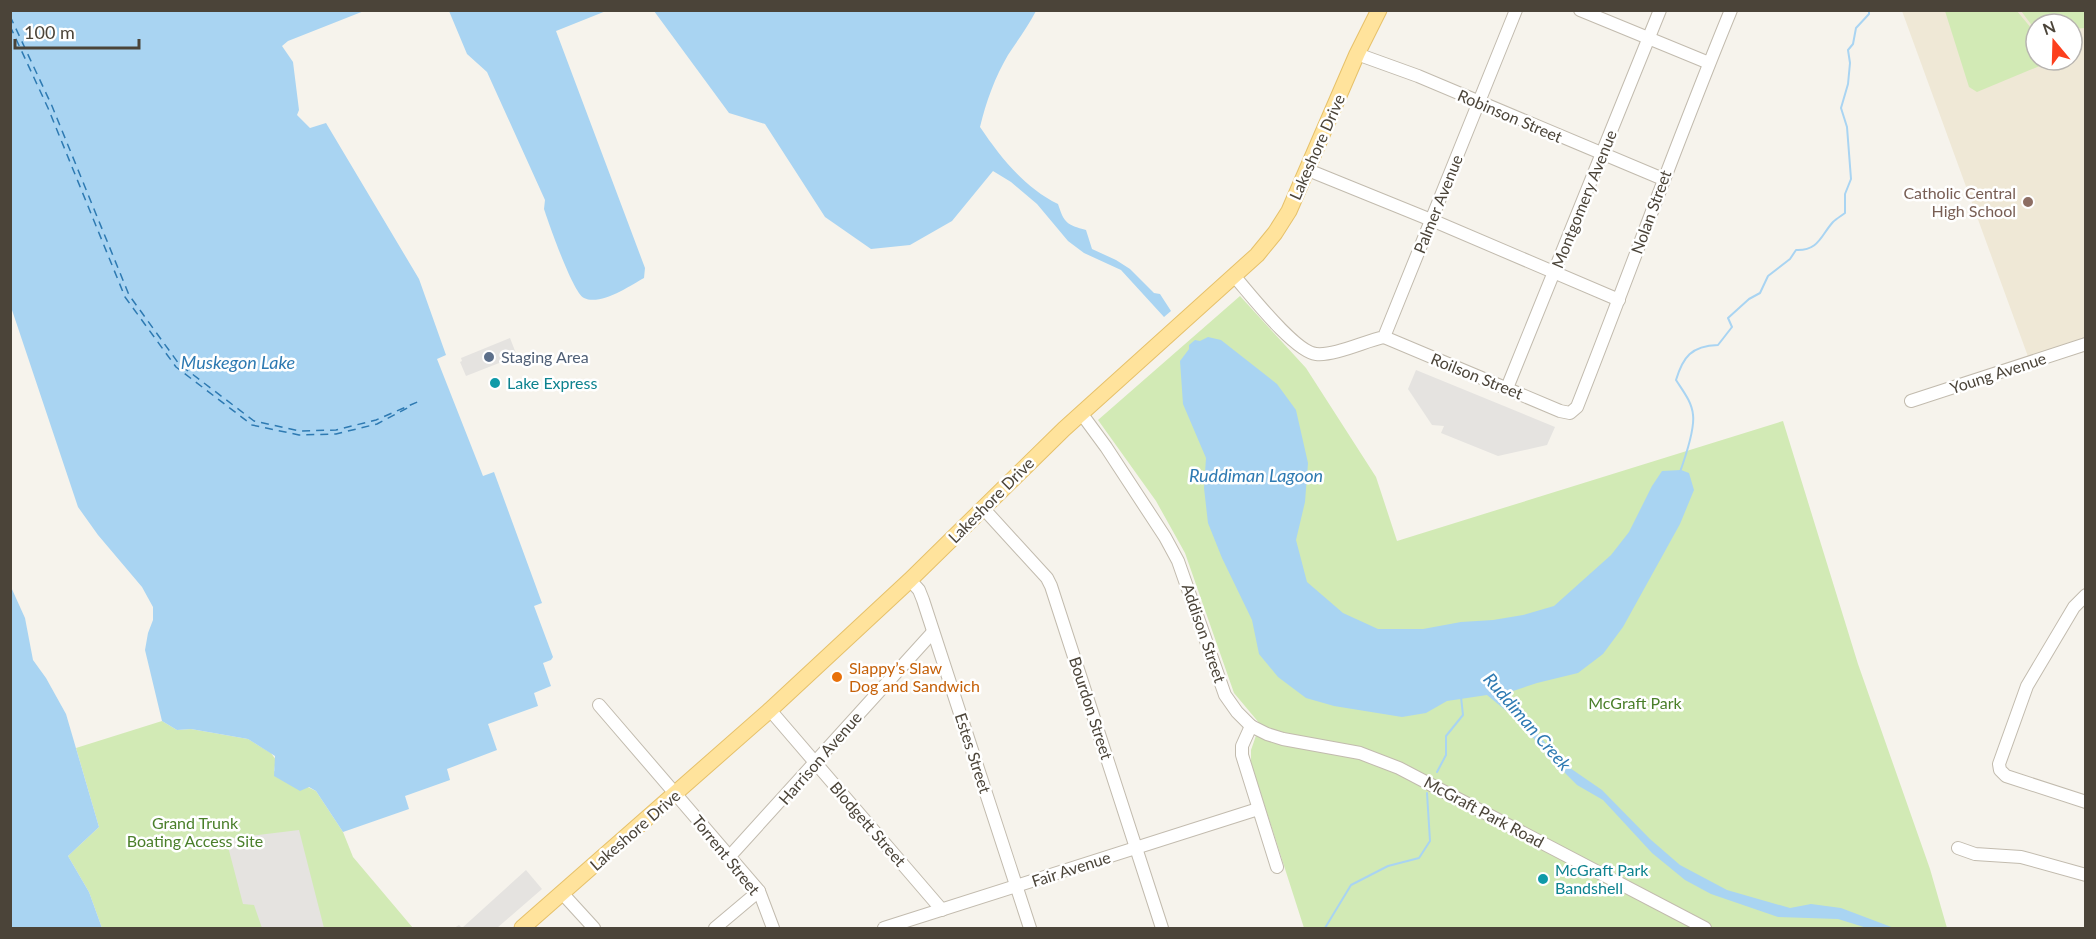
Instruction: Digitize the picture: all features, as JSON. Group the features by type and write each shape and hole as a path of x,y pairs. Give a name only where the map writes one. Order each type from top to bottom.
{"main road":[{"name":"Lakeshore Drive","path":"522,928 770,710 910,580 1081,413 1257,255 1275,233 1288,211 1308,170 1357,54 1379,10"}],"street":[{"name":"Palmer Avenue","path":"1384,337 1516,10"},
{"path":"1580,10 1709,63"},
{"name":"Montgomery Avenue","path":"1508,388 1660,10"},
{"name":"Nolan Street","path":"1570,413 1577,406 1663,179 1731,10"},
{"name":"Robinson Street","path":"1357,54 1418,76 1663,179"},
{"path":"1308,170 1619,300"},
{"path":"1235,277 1302,349 1321,354 1384,337"},
{"name":"Roilson Street","path":"1384,337 1560,411 1570,413"},
{"name":"Young Avenue","path":"1911,401 2085,344"},
{"name":"Addison Street","path":"1081,413 1170,545 1190,591 1225,695 1251,726"},
{"name":"Bourdon Street","path":"983,508 1047,578 1051,586 1162,928"},
{"name":"Estes Street","path":"910,580 921,596 1030,928"},
{"path":"2085,595 2074,607 2027,686 1999,764 2000,770 2006,776 2085,799"},
{"name":"Harrison Avenue","path":"730,856 933,632"},
{"name":"Torrent Street","path":"599,705 759,891 773,928"},
{"name":"Blodgett Street","path":"770,710 942,910"},
{"path":"1251,726 1242,750 1277,867"},
{"name":"McGraft Park Road","path":"1251,726 1283,739 1360,753 1399,768 1705,928"},
{"name":"Fair Avenue","path":"884,928 897,926 1258,809"},
{"path":"1958,848 1975,854 2021,857 2085,875"},
{"path":"715,928 759,891"},
{"path":"562,893 594,928"}],"shaded area":[{"name":"Catholic Central High School","path":"1902,11 2085,11 2085,344 2030,362"},
{"name":"Staging Area","path":"510,338 517,356 466,376 460,362 461,358"},
{"path":"1416,370 1555,427 1547,445 1498,456 1441,433 1444,426 1432,425 1408,389"},
{"path":"299,830 324,928 262,928 254,905 243,904 226,839"},
{"path":"526,870 542,889 497,928 462,928"}],"green space":[{"path":"1945,11 2017,11 2024,19 2025,72 1977,92 1969,87"},
{"path":"2021,11 2085,11 2085,28 2084,12 2024,12 2024,15"},
{"name":"McGraft Park","path":"1240,296 1306,368 1376,477 1397,541 1783,421 1858,664 1930,869 1947,928 1304,928 1251,763 1251,750 1260,724 1234,693 1185,553 1156,501 1098,420"},
{"name":"Grand Trunk Boating Access Site","path":"162,721 177,730 191,729 248,739 271,753 276,760 274,771 316,791 343,832 353,857 413,928 102,928 89,892 68,856 99,827 76,748"}],"water":[{"name":"Muskegon Lake","path":"10,11 364,11 288,41 282,46 293,62 299,110 297,115 310,128 326,123 419,279 446,355 437,359 483,476 494,472 542,603 534,606 553,657 543,663 551,686 534,693 538,706 488,724 497,750 447,769 450,780 405,796 409,809 343,832 316,791 309,787 300,791 274,776 275,756 248,739 191,729 177,730 162,721 145,650 153,620 153,607 142,587 98,535 78,507 11,307"},
{"path":"449,11 606,11 556,31 645,268 644,278 615,294 598,299 584,298 579,293 551,229 544,209 545,200 487,72 467,54"},
{"path":"654,11 1036,11 999,72 980,127 1005,161 1024,180 1058,204 1067,222 1086,230 1092,249 1130,269 1154,293 1160,294 1171,311 1164,317 1121,270 1084,253 1068,241 1037,204 1011,182 993,171 952,221 910,245 871,249 825,217 765,124 729,113"},
{"name":"Ruddiman Lagoon","path":"1208,337 1221,340 1277,384 1296,410 1308,463 1305,502 1296,540 1307,582 1343,613 1378,629 1423,629 1461,622 1493,620 1523,615 1554,606 1611,555 1629,532 1662,471 1681,470 1689,473 1694,490 1680,524 1623,627 1603,654 1578,673 1510,692 1515,706 1547,745 1570,768 1602,790 1650,839 1680,865 1727,890 1790,908 1811,904 1841,908 1894,928 1867,928 1838,919 1778,917 1711,894 1685,880 1652,853 1603,800 1577,785 1548,756 1521,723 1487,695 1447,701 1426,713 1402,717 1334,706 1306,698 1278,677 1259,654 1252,620 1208,523 1204,488 1206,458 1183,404 1180,361 1189,349 1189,345 1195,340 1200,341"},
{"path":"11,587 25,618 33,660 66,714 99,827 68,856 89,892 102,928 11,928"}],"waterway":[{"path":"1680,472 1693,428 1691,406 1676,380 1685,359 1695,350 1718,345 1732,327 1728,318 1749,299 1760,293 1768,276 1790,259 1796,250 1804,250 1815,245 1833,222 1845,213 1845,194 1851,179 1847,127 1841,108 1848,84 1850,63 1848,50 1853,44 1856,28 1869,14 1869,10"},
{"path":"1437,772 1446,755 1446,736 1463,715 1461,697"},
{"path":"1325,928 1351,885 1388,866 1419,858 1430,841 1427,793"}],"ferry route":[{"path":"10,16 52,106 129,295 179,364 254,421 300,431 336,430 376,420 422,400"},
{"path":"10,26 48,108 125,297 176,367 252,425 299,435 336,434 377,424 411,406"}],"place":[{"name":"Catholic Central High School","path":"2028,202"},
{"name":"Staging Area","path":"489,357"},
{"name":"Lake Express","path":"495,383"},
{"name":"Slappy’s Slaw Dog and Sandwich","path":"837,677"},
{"name":"McGraft Park Bandshell","path":"1543,879"}],"water label":[{"name":"Ruddiman Creek","path":"1527,722"}]}
